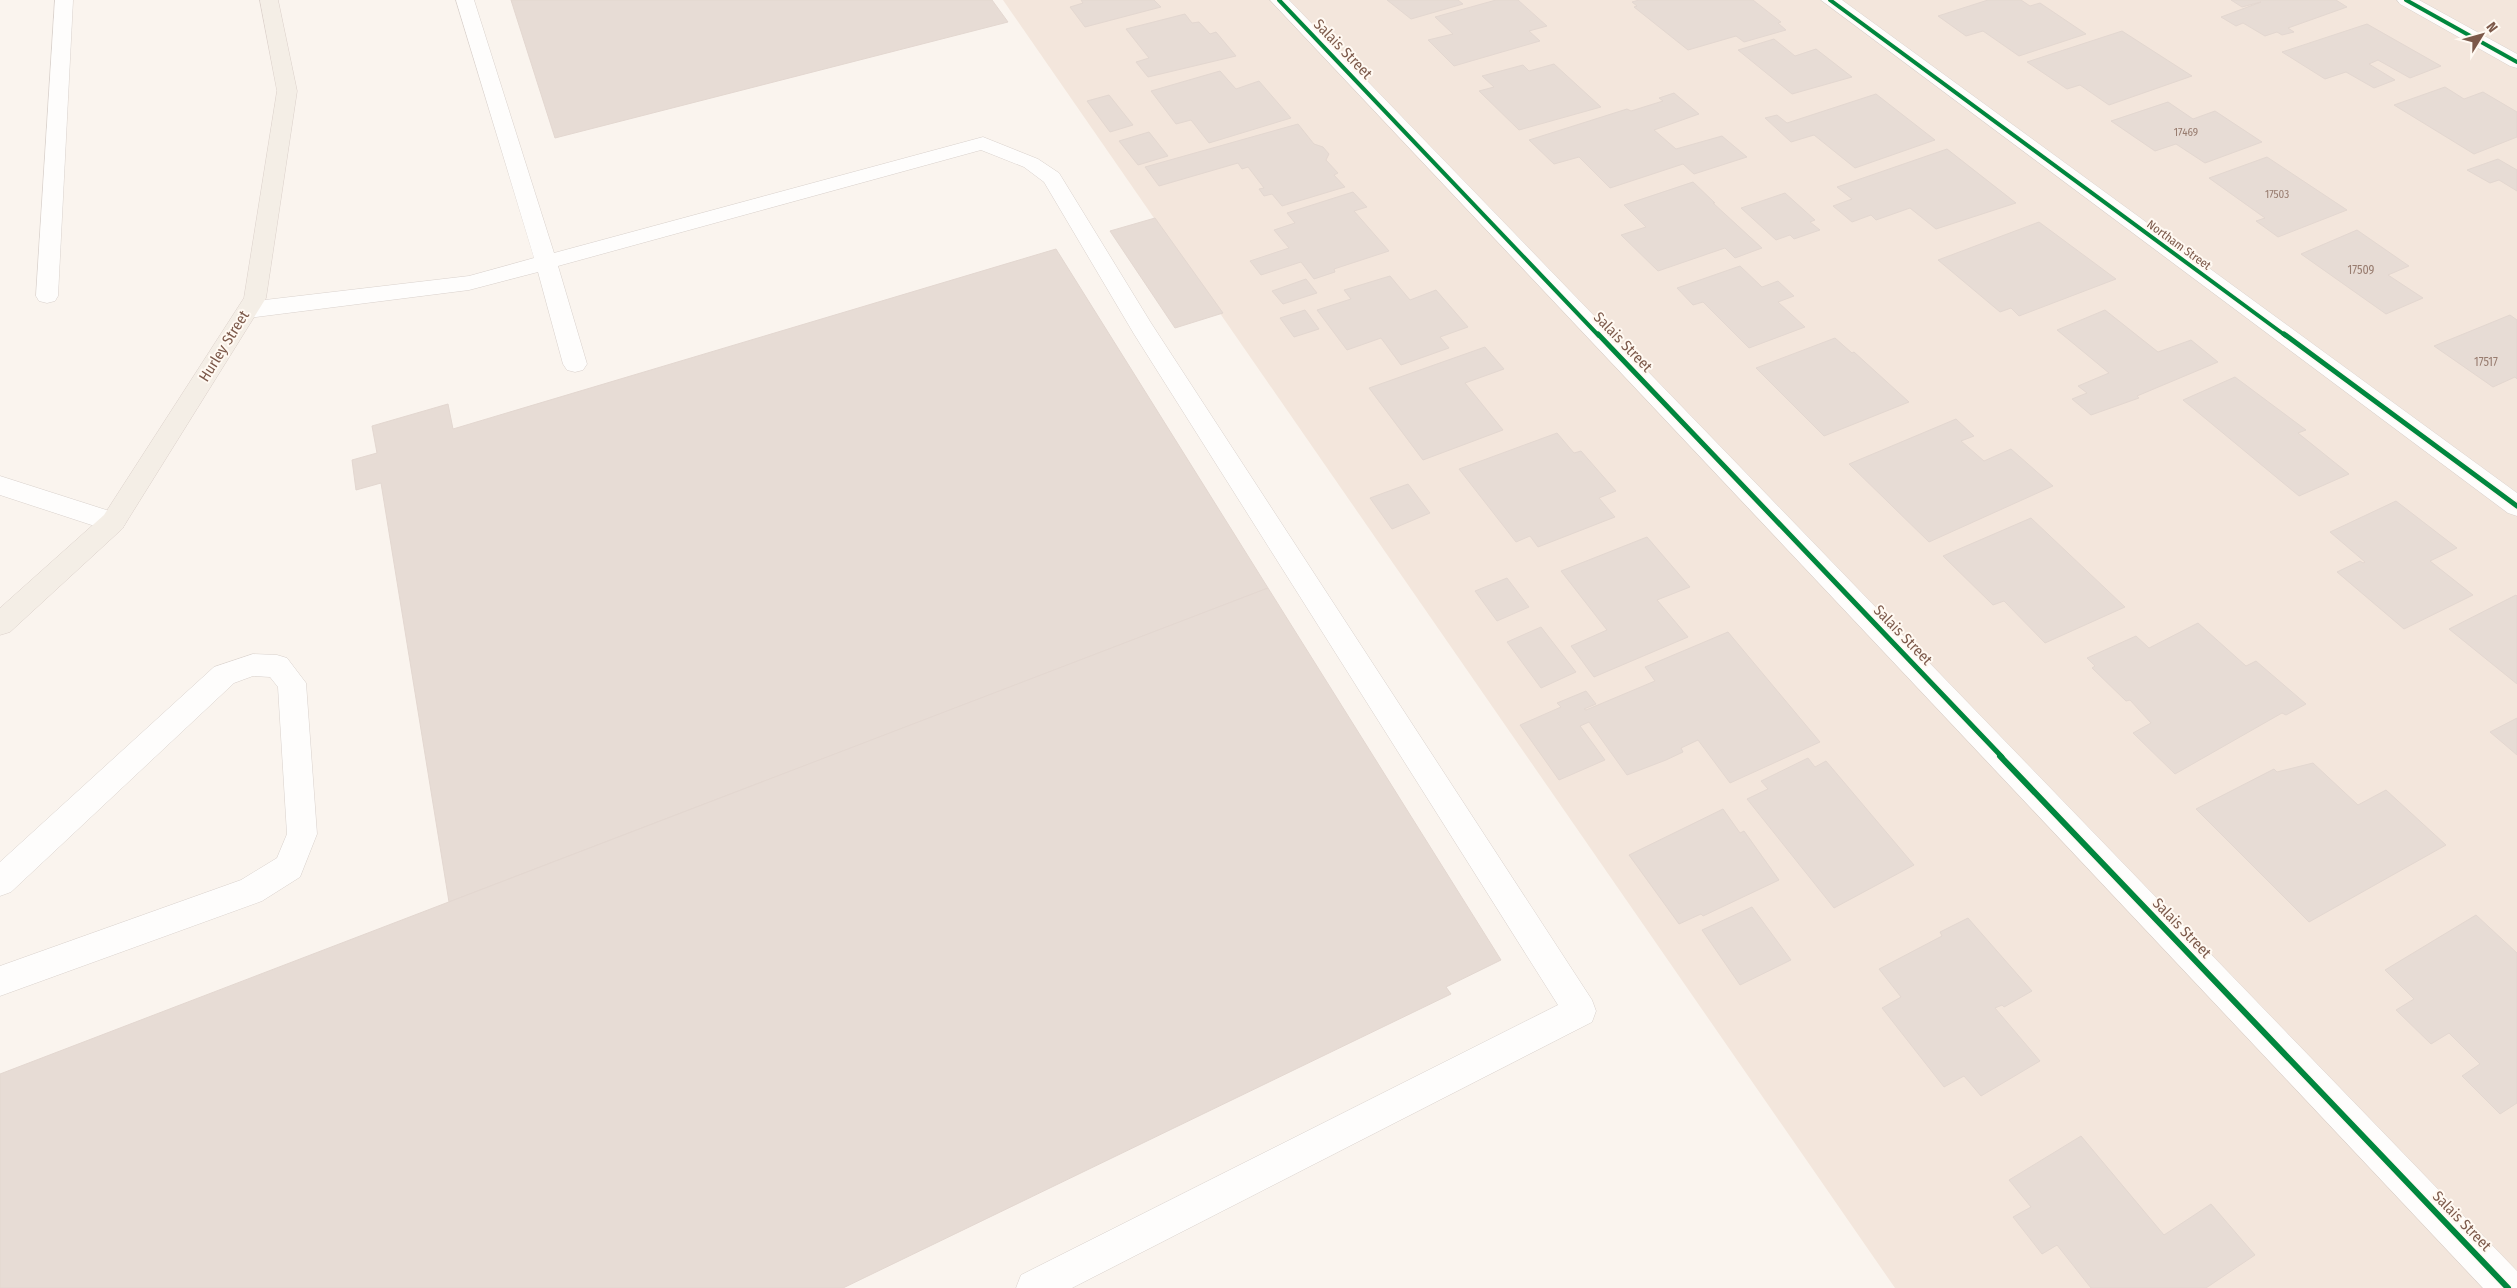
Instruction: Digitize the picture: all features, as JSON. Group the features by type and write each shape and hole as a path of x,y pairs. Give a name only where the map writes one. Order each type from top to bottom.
{"main road":[{"name":"Hurley Street","path":"0,624 113,522 255,298 287,91 269,0"}],"street":[{"path":"47,296 64,0"},
{"path":"465,0 546,262 575,364"},
{"name":"Salais Street","path":"1279,0 2508,1288"},
{"name":"Northam Street","path":"1830,0 2517,506"},
{"path":"2406,0 2517,62"},
{"path":"248,310 469,284 983,143 1031,163 1052,178 1142,328 1580,1011 1034,1288"},
{"path":"0,485 113,522"},
{"path":"0,882 224,675 253,664 277,666 292,683 302,834 289,867 251,892 0,981"}],"shaded area":[{"path":"1003,0 2517,0 2517,1288 1895,1288"}],"building":[{"path":"511,0 992,0 1008,22 555,138"},
{"path":"1081,0 1154,0 1161,7 1085,27 1070,7 1083,3"},
{"path":"1387,0 1458,0 1463,4 1411,19"},
{"path":"1496,0 1518,0 1547,26 1529,31 1540,41 1454,66 1428,40 1453,34 1435,17"},
{"path":"1639,0 1753,0 1781,22 1778,23 1786,30 1744,42 1736,36 1688,50 1634,7 1637,6 1632,2"},
{"path":"1988,0 2021,0 2030,6 2040,3 2086,34 2019,56 1983,31 1966,36 1938,16"},
{"path":"2231,0 2336,0 2347,7 2288,28 2294,32 2282,35 2277,32 2265,36 2243,23 2236,26 2221,17 2261,2 2242,7"},
{"path":"1185,14 1192,23 1199,22 1210,34 1216,32 1236,56 1148,77 1136,62 1149,58 1126,29"},
{"path":"2367,24 2441,66 2410,78 2378,60 2369,64 2395,80 2374,88 2346,72 2325,79 2282,52"},
{"path":"2122,31 2192,76 2109,105 2080,85 2067,89 2027,62"},
{"path":"1774,39 1795,56 1816,49 1852,77 1792,94 1738,50"},
{"path":"1554,64 1601,107 1519,130 1479,91 1494,87 1482,76 1523,65 1529,71"},
{"path":"1220,71 1236,89 1259,81 1291,118 1209,143 1191,120 1176,124 1151,91"},
{"path":"2445,87 2464,99 2483,92 2517,112 2517,137 2474,154 2394,105"},
{"path":"1674,93 1699,114 1654,130 1676,149 1722,136 1747,157 1694,174 1683,164 1610,188 1579,157 1554,164 1529,140 1627,109 1631,111 1663,101 1659,98"},
{"path":"1876,94 1935,140 1855,168 1814,135 1791,142 1765,118 1777,115 1787,123"},
{"path":"1109,95 1133,125 1110,132 1087,101"},
{"path":"2168,102 2193,119 2215,111 2262,142 2205,163 2176,144 2155,151 2111,121"},
{"path":"1298,124 1314,144 1323,147 1329,154 1326,160 1338,173 1334,175 1345,187 1282,206 1272,194 1264,196 1259,189 1264,188 1248,167 1242,169 1238,163 1159,186 1145,167"},
{"path":"1149,132 1168,156 1138,165 1119,141"},
{"path":"1947,149 2016,203 1936,229 1910,208 1876,220 1871,215 1852,222 1833,206 1852,199 1837,187"},
{"path":"2267,157 2347,210 2278,237 2256,221 2265,218 2209,178"},
{"path":"2498,159 2517,170 2517,191 2499,180 2490,183 2467,170"},
{"path":"1693,182 1762,248 1735,258 1725,248 1658,271 1621,235 1646,227 1624,205"},
{"path":"1353,192 1367,207 1354,211 1389,251 1334,269 1335,272 1314,279 1301,262 1261,275 1250,261 1289,248 1274,230 1295,223 1287,213"},
{"path":"1785,193 1815,220 1810,222 1820,230 1794,239 1790,235 1776,240 1741,208"},
{"path":"1155,218 1223,313 1175,328 1110,231"},
{"path":"2039,222 2116,279 2019,316 2011,308 2000,312 1938,260"},
{"path":"2357,230 2409,266 2388,275 2423,298 2386,314 2301,254"},
{"path":"1056,249 1268,588 449,902 381,483 356,490 352,460 377,453 372,426 448,404 453,429"},
{"path":"1740,266 1762,287 1778,281 1794,296 1778,302 1805,327 1749,348 1703,302 1693,305 1677,288"},
{"path":"1390,276 1410,300 1436,290 1468,327 1440,337 1449,348 1401,365 1381,338 1347,350 1317,310 1351,299 1344,290"},
{"path":"1306,279 1317,293 1283,304 1272,291"},
{"path":"1305,310 1319,329 1294,337 1280,318"},
{"path":"2105,310 2158,352 2191,340 2218,362 2137,396 2139,398 2091,415 2072,399 2087,393 2078,386 2109,373 2057,330"},
{"path":"2510,315 2517,320 2517,379 2515,377 2493,387 2434,346"},
{"path":"1835,338 1852,353 1854,352 1909,402 1824,436 1756,368"},
{"path":"1485,347 1504,369 1465,383 1503,430 1423,460 1369,388"},
{"path":"2235,377 2306,430 2298,433 2349,474 2299,496 2183,400"},
{"path":"1956,419 1974,436 1961,441 1984,461 2011,449 2053,486 1929,542 1849,464"},
{"path":"1557,433 1574,453 1581,451 1616,491 1599,498 1615,517 1538,547 1530,536 1516,542 1459,469"},
{"path":"1408,484 1430,513 1392,529 1370,498"},
{"path":"2396,501 2457,548 2430,561 2473,595 2404,629 2337,572 2360,561 2365,562 2330,532"},
{"path":"2031,518 2125,607 2045,643 2004,601 1993,605 1943,556"},
{"path":"1647,537 1690,587 1657,600 1688,637 1594,677 1571,646 1607,630 1561,571"},
{"path":"1507,578 1529,607 1497,621 1475,591"},
{"path":"1268,588 1501,960 1446,987 1451,994 843,1288 0,1288 0,1074"},
{"path":"2517,596 2517,684 2449,629"},
{"path":"2198,623 2246,666 2256,661 2306,704 2286,715 2282,713 2175,774 2133,733 2151,723 2130,700 2126,701 2092,668 2095,666 2087,658 2136,636 2149,648"},
{"path":"1541,627 1576,672 1541,688 1507,642"},
{"path":"1728,632 1820,742 1730,783 1698,740 1681,748 1683,752 1627,775 1589,722 1580,726 1605,760 1559,780 1520,725 1561,707 1557,703 1586,691 1596,704 1584,709 1586,710 1655,681 1645,667"},
{"path":"2517,718 2517,755 2490,732"},
{"path":"1808,758 1815,767 1826,761 1914,865 1834,908 1747,799 1768,789 1761,781"},
{"path":"2313,763 2358,805 2386,790 2446,845 2309,922 2196,809 2274,769 2277,772"},
{"path":"1723,809 1740,833 1744,831 1779,880 1703,916 1701,914 1679,924 1629,855"},
{"path":"1752,907 1791,960 1740,985 1702,930"},
{"path":"2476,915 2517,953 2517,1103 2500,1114 2462,1076 2480,1064 2449,1033 2431,1044 2396,1010 2414,999 2385,970"},
{"path":"1968,918 2032,991 2004,1007 2002,1005 1995,1008 2040,1061 1981,1096 1964,1076 1944,1087 1882,1008 1901,997 1879,969 1942,936 1940,932"},
{"path":"2081,1136 2164,1235 2211,1204 2255,1255 2206,1288 2091,1288 2057,1245 2042,1254 2013,1217 2031,1207 2009,1180"}],"cycle path":[{"path":"1279,0 2508,1288"},
{"path":"1830,0 2517,506"},
{"path":"2406,0 2517,62"}]}
